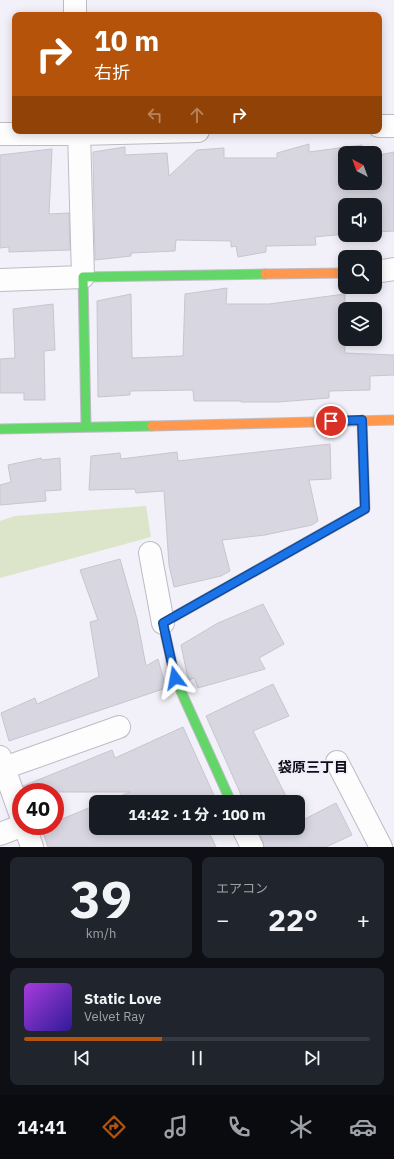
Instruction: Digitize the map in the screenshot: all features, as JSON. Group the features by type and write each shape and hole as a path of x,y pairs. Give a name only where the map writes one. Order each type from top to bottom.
{"street":[{"path":"75,0 75,12"},
{"path":"382,126 394,126"},
{"path":"0,134 12,134"},
{"path":"79,134 86,426"},
{"path":"382,271 394,269"},
{"path":"0,280 83,277 338,273"},
{"path":"163,623 365,509 362,420"},
{"path":"0,429 394,420"},
{"path":"150,553 175,678 229,795"},
{"path":"12,790 2,762 119,727"},
{"path":"337,762 381,847"},
{"path":"0,834 12,829"},
{"path":"27,835 32,847"},
{"path":"246,835 252,847"}],"green space":[{"path":"146,506 151,537 0,578 0,521 15,516"}],"building":[{"path":"309,144 309,152 338,148 338,190 382,190 382,155 394,152 394,231 382,232 382,198 338,198 338,235 315,237 316,245 266,246 266,252 238,257 236,246 231,247 231,241 176,240 175,251 131,253 131,256 95,260 93,152 125,147 125,155 167,153 169,176 197,150 224,148 224,158 277,158 277,153"},
{"path":"52,149 49,214 69,213 70,250 9,252 9,247 0,248 0,155"},
{"path":"227,288 226,304 269,304 345,294 345,302 338,302 338,346 345,346 345,353 394,355 394,375 370,376 370,390 329,391 329,398 278,402 194,401 193,390 130,391 130,395 98,397 97,301 131,294 132,358 183,356 185,294"},
{"path":"53,304 55,350 44,351 45,400 24,400 24,393 0,393 0,359 15,358 13,309"},
{"path":"330,444 331,479 309,480 318,521 312,525 265,535 222,540 230,571 221,576 174,587 169,565 164,491 136,493 135,489 89,490 91,456 120,453 121,459 177,452 178,461"},
{"path":"41,458 42,460 60,458 61,490 45,491 46,501 0,505 0,485 11,482 8,465"},
{"path":"120,559 137,619 146,666 158,659 166,688 9,741 1,713 35,698 37,704 99,677 90,622 98,620 80,570"},
{"path":"263,604 284,644 259,658 265,669 198,688 194,678 189,680 181,645 218,623"},
{"path":"273,684 289,716 253,731 285,795 241,795 206,716"},
{"path":"183,727 214,795 122,795 130,792 64,792 64,783 30,783 112,750 115,758"},
{"path":"336,803 352,835 326,847 264,847 260,835 305,835 305,819"},
{"path":"89,808 89,835 210,835 216,847 48,847 44,835 64,835 64,818"}],"traffic: fast":[{"path":"86,426 83,277 265,274"},
{"path":"0,429 152,426"},
{"path":"164,628 175,678 228,795"}],"traffic: slow":[{"path":"265,274 338,273"},
{"path":"164,628 163,623 365,509 362,420"},
{"path":"152,426 394,420"}],"district":[{"name":"袋原三丁目","path":"313,767"}],"route":[{"path":"175,678 163,623 365,509 362,420 331,421"}]}
